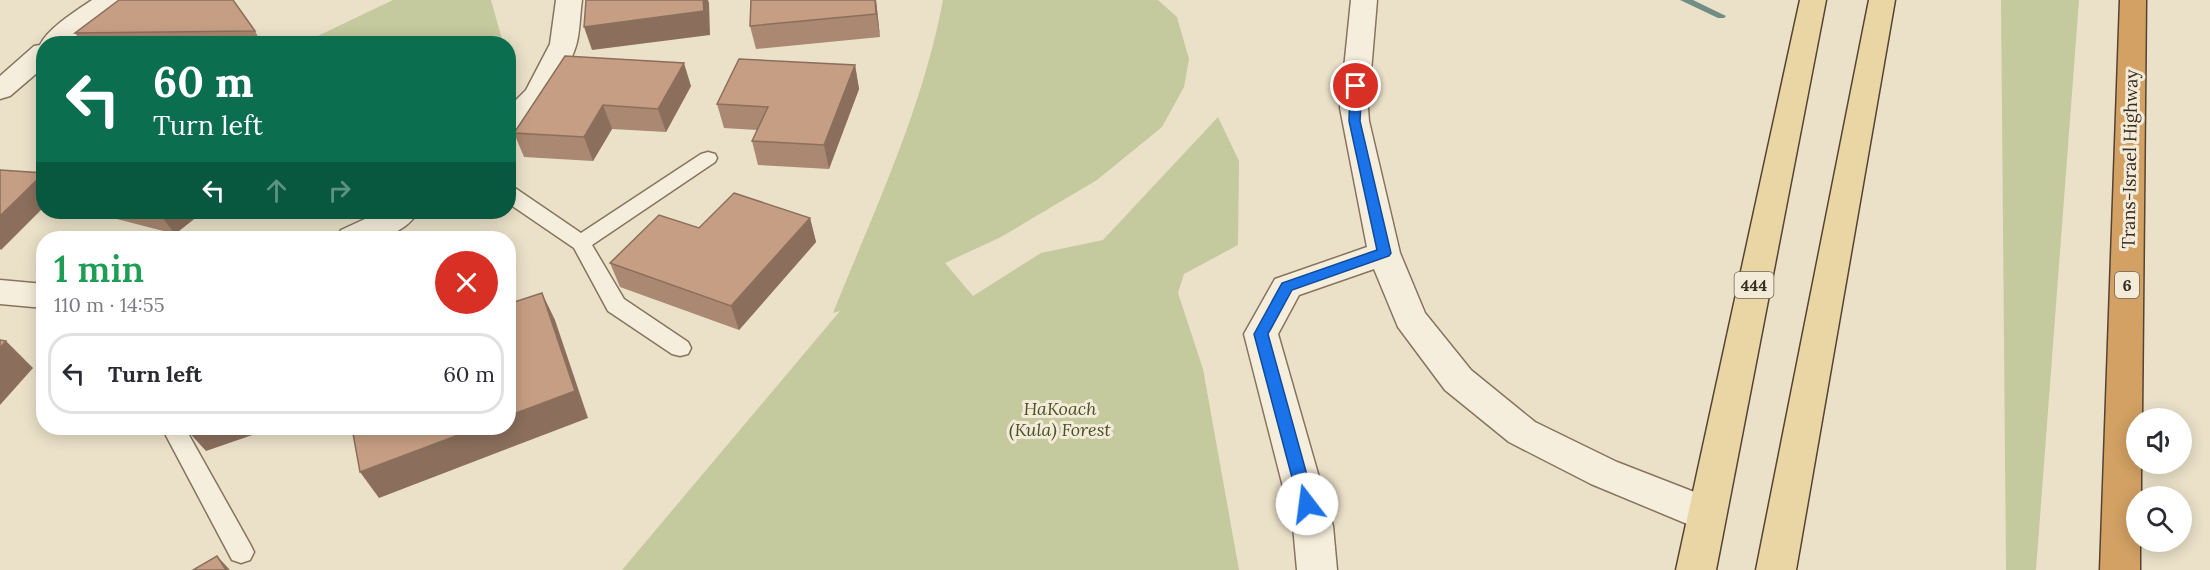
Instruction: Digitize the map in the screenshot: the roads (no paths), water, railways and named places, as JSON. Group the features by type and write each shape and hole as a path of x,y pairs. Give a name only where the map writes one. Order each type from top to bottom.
{"highway":[{"name":"Trans-Israel Highway","path":"2120,570 2133,0"}],"main road":[{"name":"444","path":"1696,570 1814,0"},
{"path":"1776,570 1881,0"}],"street":[{"path":"62,36 80,20 110,0"},
{"path":"516,117 538,94 563,44 569,0"},
{"path":"1364,0 1354,121 1384,253 1410,318 1458,380 1521,432 1604,473 1706,514"},
{"path":"0,90 36,59"},
{"path":"368,231 391,219"},
{"path":"1317,570 1313,526 1261,334 1287,287 1384,253"},
{"path":"0,292 36,295"}],"lane":[{"path":"581,243 708,158"},
{"path":"516,198 581,243 616,306 680,348"},
{"path":"177,435 241,552"}],"waterway":[{"path":"1685,0 1721,16"}],"park label":[{"name":"HaKoach (Kula) Forest","path":"1060,419"}]}
